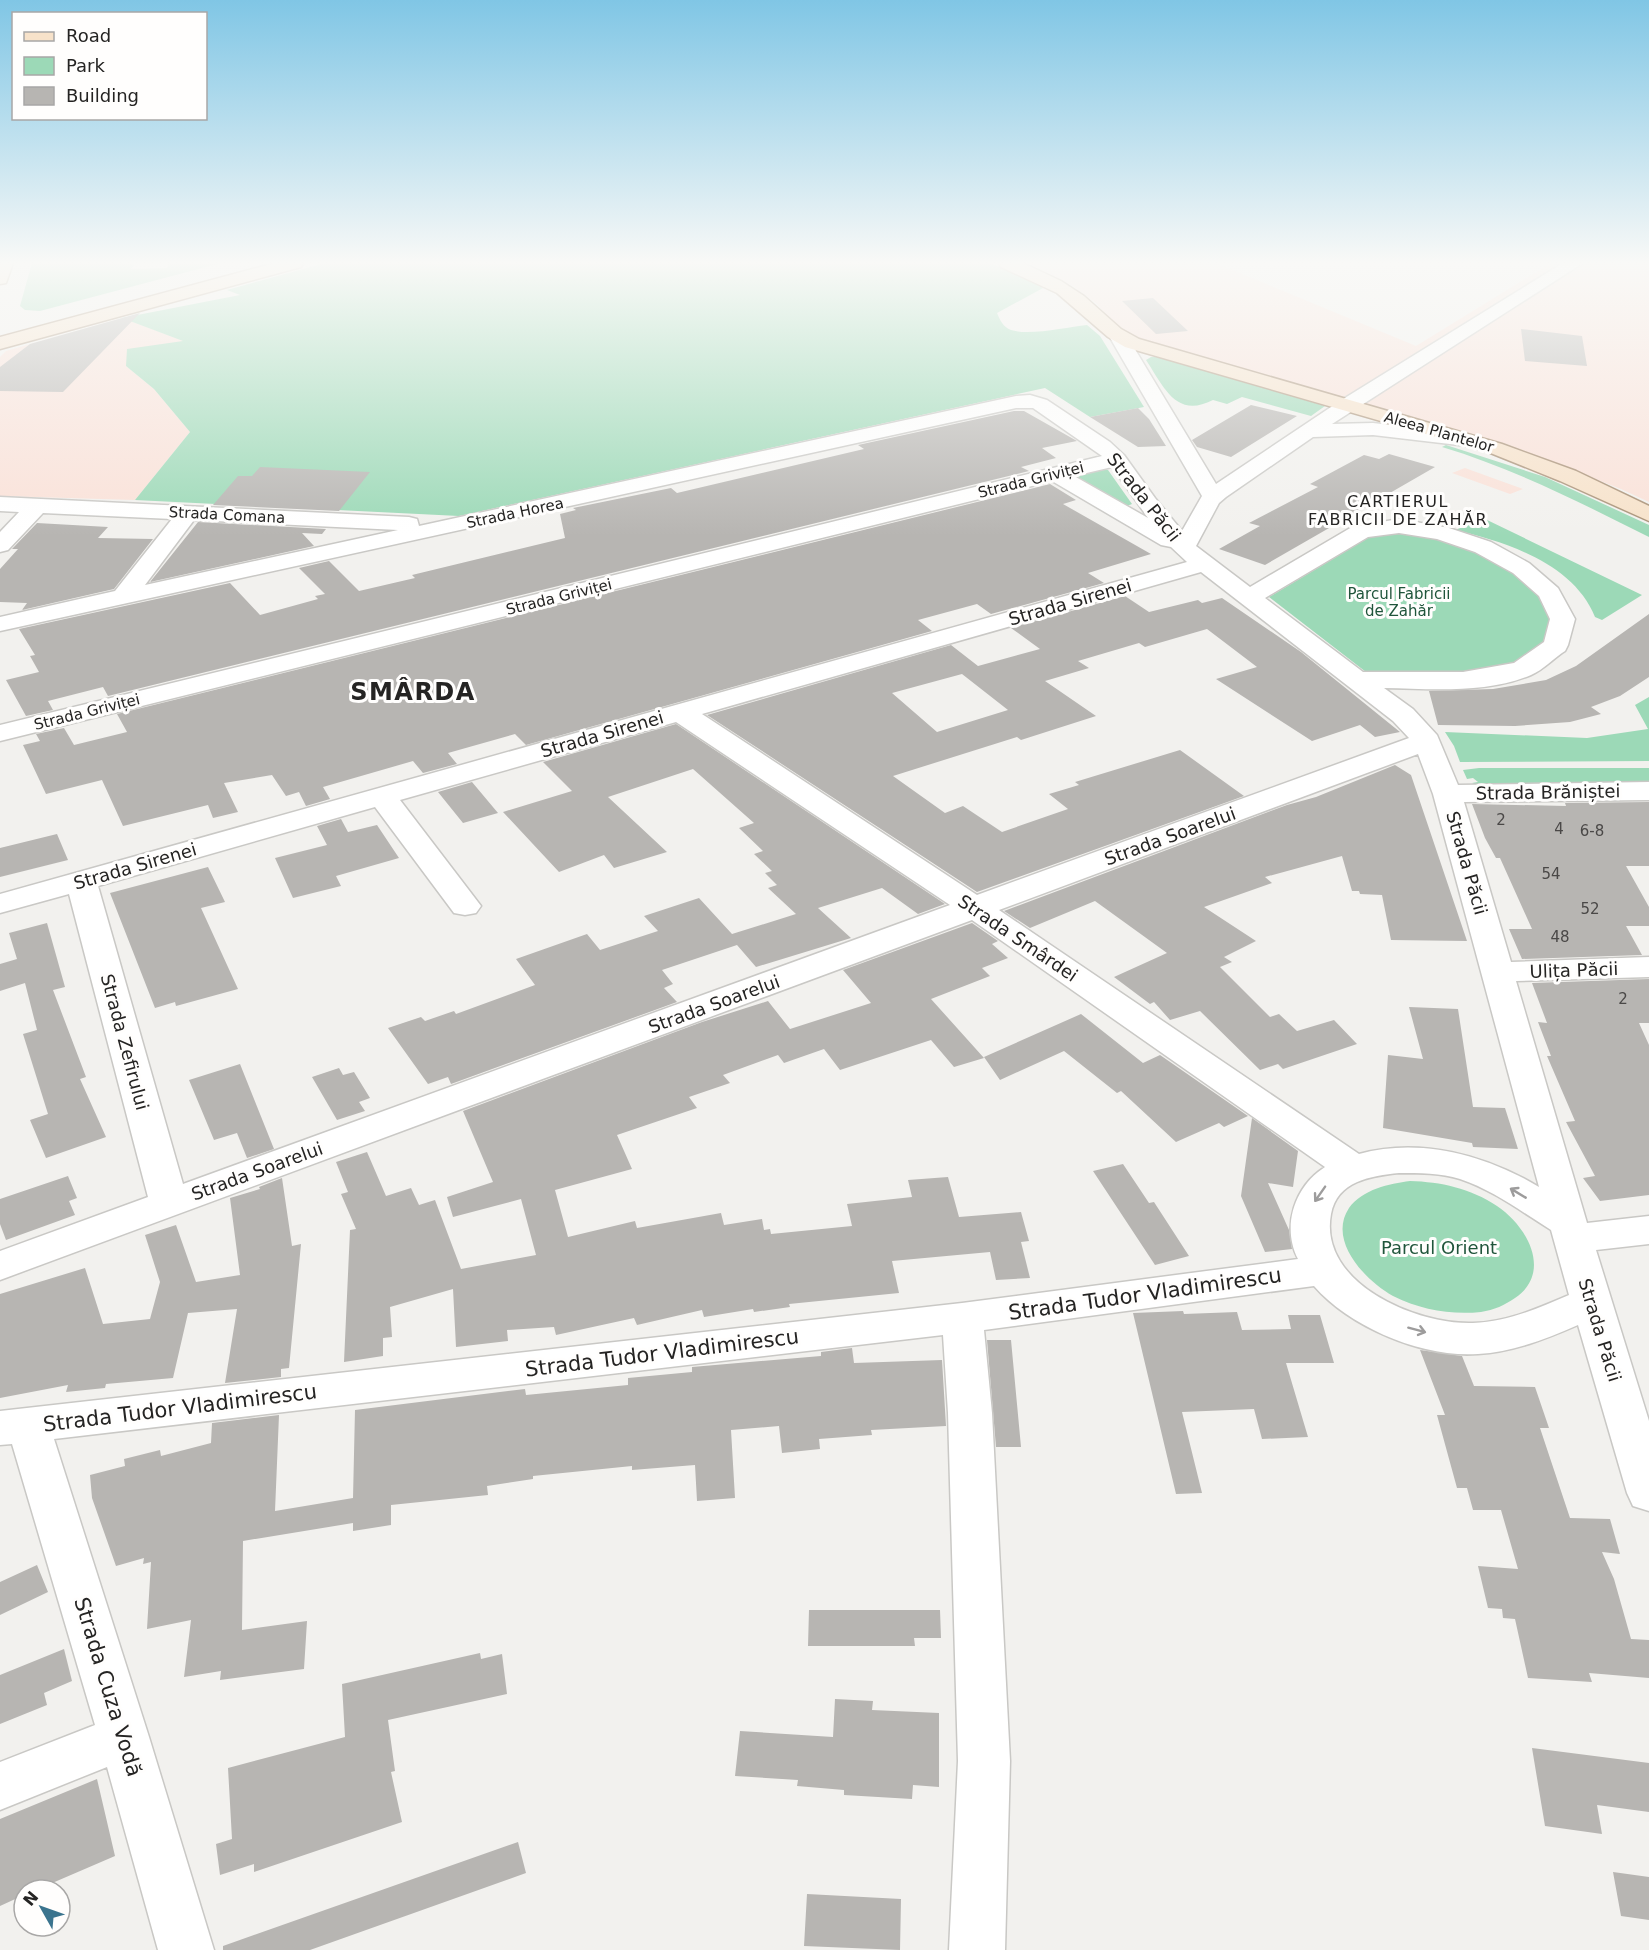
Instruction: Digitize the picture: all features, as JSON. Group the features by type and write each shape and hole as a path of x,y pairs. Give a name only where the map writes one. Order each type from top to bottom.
{"main road":[{"name":"Aleea Plantelor","path":"1168,354 1475,441 1559,472 1649,514"}],"street":[{"path":"1129,354 1213,497"},
{"path":"1055,474 1194,556 1213,497 1347,405 1429,354"},
{"name":"Strada Păcii","path":"1030,401 1041,404 1085,433 1117,459 1147,503 1194,556 1403,714 1427,741 1447,794 1571,1231 1649,1493"},
{"name":"Strada Horea","path":"0,624 1016,402 1030,401"},
{"path":"1308,431 1340,428 1380,429 1475,441"},
{"name":"Strada Griviței","path":"0,733 1117,459"},
{"name":"Strada Comana","path":"0,504 454,526"},
{"path":"0,545 38,506"},
{"path":"123,598 188,513"},
{"path":"1250,597 1363,531 1399,527 1468,537 1523,558 1556,579 1581,609 1583,619 1580,632 1573,644 1561,653 1522,670 1477,678 1360,680"},
{"name":"Strada Sirenei","path":"0,904 680,712 1194,556"},
{"name":"Strada Smârdei","path":"680,712 974,908 1353,1168"},
{"name":"Strada Soarelui","path":"0,1266 1427,741"},
{"name":"Strada Brăniștei","path":"1447,794 1649,791"},
{"path":"382,796 465,906"},
{"name":"Strada Zefirului","path":"81,881 169,1203"},
{"name":"Ulița Păcii","path":"1498,972 1649,967"},
{"path":"1592,1302 1501,1336 1459,1339 1416,1331 1371,1311 1352,1299 1324,1270 1311,1243 1309,1227 1311,1211 1317,1197 1328,1184 1353,1168 1383,1160 1406,1158 1450,1163 1494,1179 1571,1231 1649,1230"},
{"name":"Strada Tudor Vladimirescu","path":"14,1426 962,1318 1324,1270"},
{"path":"962,1318 970,1413 984,1761 977,1950"},
{"name":"Strada Cuza Vodă","path":"14,1426 124,1737 186,1950"},
{"path":"0,1786 124,1737"}],"shaded area":[{"path":"3,354 154,354 126,366 154,389 190,432 135,500 0,496 0,357"},
{"path":"1189,354 1649,354 1649,502 1531,454"},
{"path":"1465,468 1523,489 1510,494 1452,473"}],"green space":[{"path":"127,354 1111,354 1144,407 1090,417 1045,388 459,516 135,500 190,432 154,389 126,366"},
{"path":"1151,357 1160,357 1325,406 1311,416 1242,397 1227,404 1213,400 1189,406 1180,403 1165,390 1146,360"},
{"path":"1446,445 1545,477 1649,525 1649,537 1522,476 1442,447"},
{"path":"1100,468 1108,470 1132,504 1127,506 1075,480 1073,475"},
{"path":"1485,519 1642,595 1602,620 1595,617 1585,599 1572,583 1555,569 1517,549 1455,530"},
{"name":"Parcul Fabricii de Zahăr","path":"1396,532 1425,534 1510,558 1565,629 1518,664 1469,671 1366,672 1269,597 1373,535"},
{"path":"1649,697 1649,761 1460,762 1445,732 1587,738 1648,729 1635,705"},
{"path":"1479,768 1649,768 1649,785 1481,787 1472,783 1478,782 1473,778 1467,779 1463,770"},
{"name":"Parcul Orient","path":"1410,1181 1466,1190 1497,1206 1518,1225 1532,1250 1534,1263 1532,1275 1526,1287 1515,1298 1495,1309 1481,1312 1459,1313 1436,1310 1414,1305 1393,1296 1361,1270 1346,1246 1343,1234 1343,1221 1349,1208 1361,1196 1369,1192"}],"building":[{"path":"17,354 100,354 63,392 0,391 0,367"},
{"path":"1524,354 1585,354 1587,366 1525,361"},
{"path":"1251,405 1297,416 1231,457 1197,447 1192,440"},
{"path":"1138,408 1149,419 1166,446 1138,447 1090,417"},
{"path":"1014,411 1024,411 1077,441 1042,448 1056,458 1021,467 1029,471 108,696 103,687 48,701 53,710 26,716 6,680 39,672 30,656 35,655 19,629 230,583 260,615 318,599 315,596 325,594 299,568 329,561 359,591 415,578 412,575 565,538 560,514 576,510 573,508 671,488 677,493 864,449 858,445"},
{"path":"1389,454 1435,467 1265,565 1219,549 1260,526 1249,523 1318,487 1310,484 1364,455 1379,459"},
{"path":"260,467 370,472 339,511 213,505 238,476 252,476"},
{"path":"1050,484 1076,500 1063,504 1151,554 1088,573 1104,583 991,614 977,604 918,620 932,631 526,745 515,734 448,753 457,764 423,773 413,761 323,787 330,799 306,806 299,792 286,796 272,775 224,783 238,812 213,818 208,805 123,826 102,780 46,794 23,745 40,741 36,734 64,728 74,745 127,732 117,714"},
{"path":"198,522 326,529 322,534 302,533 314,546 150,582"},
{"path":"37,523 108,527 98,538 153,539 114,589 22,610 27,603 0,602 0,569 18,549 12,549"},
{"path":"1125,596 1149,612 1198,600 1202,603 1222,598 1301,652 1400,732 1375,737 1360,725 1312,741 1216,679 1257,667 1207,629 1145,647 1139,643 1078,661 1089,668 1045,681 1096,716 1021,740 1017,737 893,776 945,813 963,806 1002,832 1068,809 1049,794 1079,785 1075,782 1180,750 1244,796 977,892 707,715 951,645 978,666 1040,649 1011,628","holes":["962,674 1008,710 937,732 892,693"]},
{"path":"1649,614 1649,677 1620,696 1591,707 1601,714 1570,722 1515,726 1438,725 1429,691 1493,689 1546,680 1576,666"},
{"path":"676,724 945,904 918,914 882,888 818,908 851,938 756,967 737,945 662,970 673,984 664,988 677,1002 451,1084 448,1077 428,1084 388,1028 421,1017 425,1021 454,1011 456,1014 535,985 516,959 587,934 600,950 658,931 644,916 699,898 732,934 796,914 768,888 777,885 765,873 772,871 754,854 763,851 739,828 754,823 693,769 608,797 667,852 614,868 604,855 559,872 503,812 572,791 543,762"},
{"path":"1395,765 1411,775 1467,941 1391,940 1382,895 1360,894 1359,891 1352,891 1342,856 1265,877 1272,883 1204,907 1256,941 1224,957 1232,962 1220,967 1270,1017 1279,1014 1297,1031 1334,1020 1357,1044 1283,1069 1278,1064 1260,1070 1200,1011 1170,1020 1154,1002 1150,1004 1114,977 1167,953 1095,901 1030,928 1004,911 1287,805 1316,797"},
{"path":"472,782 498,813 463,823 438,792"},
{"path":"1649,802 1649,866 1626,866 1649,907 1649,926 1626,926 1642,955 1522,959 1509,929 1532,929 1500,858 1496,858 1485,838 1472,804 1566,806 1565,803"},
{"path":"341,819 348,832 377,825 399,858 336,876 341,886 293,898 275,858 327,845 317,826"},
{"path":"57,834 68,860 0,877 0,848"},
{"path":"208,867 225,902 201,908 238,989 176,1006 175,1002 155,1008 110,893"},
{"path":"47,923 65,987 53,990 86,1077 80,1079 106,1137 46,1158 30,1120 48,1114 23,1034 37,1030 25,983 0,991 0,964 17,959 9,933"},
{"path":"972,923 998,941 992,944 1008,958 982,968 990,976 931,999 984,1058 954,1067 931,1040 840,1070 824,1049 784,1063 778,1055 723,1075 730,1083 689,1097 697,1108 617,1135 632,1169 555,1190 568,1237 635,1221 637,1228 721,1213 724,1225 762,1219 764,1230 770,1229 771,1234 852,1226 847,1204 912,1197 908,1180 948,1177 959,1217 1021,1212 1029,1241 1021,1242 1030,1278 996,1280 990,1252 892,1261 899,1293 789,1304 790,1307 754,1312 753,1309 704,1317 702,1310 637,1325 634,1318 556,1335 554,1327 507,1330 508,1341 456,1347 453,1289 390,1307 392,1337 383,1338 383,1356 344,1362 350,1230 356,1229 341,1194 348,1192 336,1162 367,1152 386,1196 411,1188 419,1205 435,1200 461,1269 536,1255 521,1199 453,1217 447,1197 493,1182 463,1111 702,1022 768,1001 790,1029 871,1003 843,970"},
{"path":"1649,979 1649,1023 1639,1023 1649,1045 1649,1195 1600,1201 1583,1178 1595,1176 1566,1122 1575,1121 1547,1056 1551,1056 1538,1022 1547,1023 1532,983"},
{"path":"1409,1007 1458,1009 1473,1107 1505,1108 1518,1149 1473,1147 1472,1143 1383,1128 1388,1055 1423,1059"},
{"path":"1081,1014 1143,1063 1160,1055 1248,1116 1224,1127 1219,1123 1176,1142 1121,1091 1117,1093 1064,1051 1000,1080 984,1057"},
{"path":"240,1064 274,1149 247,1158 237,1133 214,1140 189,1080"},
{"path":"339,1068 343,1075 354,1072 370,1098 359,1102 365,1111 337,1120 312,1077"},
{"path":"1252,1118 1298,1151 1293,1187 1268,1183 1289,1230 1292,1249 1265,1252 1241,1196"},
{"path":"1123,1164 1149,1203 1154,1202 1189,1256 1155,1265 1093,1171"},
{"path":"68,1176 77,1198 69,1201 75,1215 6,1240 0,1224 0,1199"},
{"path":"282,1178 292,1246 301,1244 289,1368 281,1369 281,1377 225,1383 237,1309 188,1313 173,1378 106,1384 105,1388 66,1392 68,1385 0,1398 0,1294 85,1268 103,1324 150,1319 160,1282 145,1235 176,1225 196,1282 240,1275 230,1198 260,1189 259,1187"},
{"path":"1183,1311 1184,1314 1237,1312 1242,1330 1291,1329 1288,1315 1320,1315 1334,1363 1286,1363 1308,1437 1262,1439 1254,1409 1182,1412 1202,1493 1176,1494 1133,1313"},
{"path":"987,1340 1011,1340 1021,1447 996,1447"},
{"path":"852,1348 854,1363 942,1360 946,1426 871,1430 872,1435 819,1439 820,1449 782,1453 779,1426 731,1430 735,1498 697,1501 695,1465 632,1470 632,1466 533,1476 533,1479 487,1486 488,1495 391,1505 391,1525 353,1531 353,1523 243,1541 242,1630 307,1621 304,1669 220,1680 221,1671 184,1677 191,1620 147,1629 151,1562 143,1564 144,1558 116,1566 92,1498 90,1475 125,1466 124,1459 160,1450 161,1456 211,1443 212,1423 279,1415 275,1511 353,1498 355,1410 525,1389 526,1395 628,1385 628,1378 692,1372 692,1367 821,1356 821,1352"},
{"path":"1420,1350 1462,1356 1474,1386 1535,1387 1549,1428 1540,1428 1570,1518 1610,1519 1620,1554 1602,1552 1614,1579 1631,1639 1649,1640 1649,1678 1589,1673 1592,1682 1528,1678 1515,1619 1503,1618 1502,1609 1488,1608 1478,1566 1518,1569 1501,1510 1473,1510 1467,1488 1457,1488 1437,1415 1445,1415"},
{"path":"37,1565 48,1592 0,1615 0,1582"},
{"path":"809,1610 940,1610 941,1638 914,1638 915,1646 808,1646"},
{"path":"64,1649 72,1681 44,1693 47,1705 0,1724 0,1675"},
{"path":"480,1653 481,1659 502,1654 507,1694 388,1720 395,1771 391,1772 402,1822 254,1872 254,1864 220,1875 216,1844 232,1839 228,1768 345,1737 342,1684"},
{"path":"835,1699 873,1701 872,1710 939,1713 939,1787 913,1785 912,1799 844,1795 844,1790 797,1786 798,1780 735,1776 740,1731 833,1737"},
{"path":"1532,1748 1649,1763 1649,1812 1597,1805 1602,1834 1545,1826"},
{"path":"97,1779 115,1856 64,1878 12,1878 12,1900 0,1906 0,1819"},
{"path":"518,1842 526,1873 310,1950 223,1950 223,1946"},
{"path":"1613,1872 1649,1877 1649,1920 1621,1916"},
{"path":"807,1894 901,1899 900,1950 804,1946"}],"district":[{"name":"CARTIERUL FABRICII DE ZAHĂR","path":"1398,510"},
{"name":"SMÂRDA","path":"413,692"}]}
